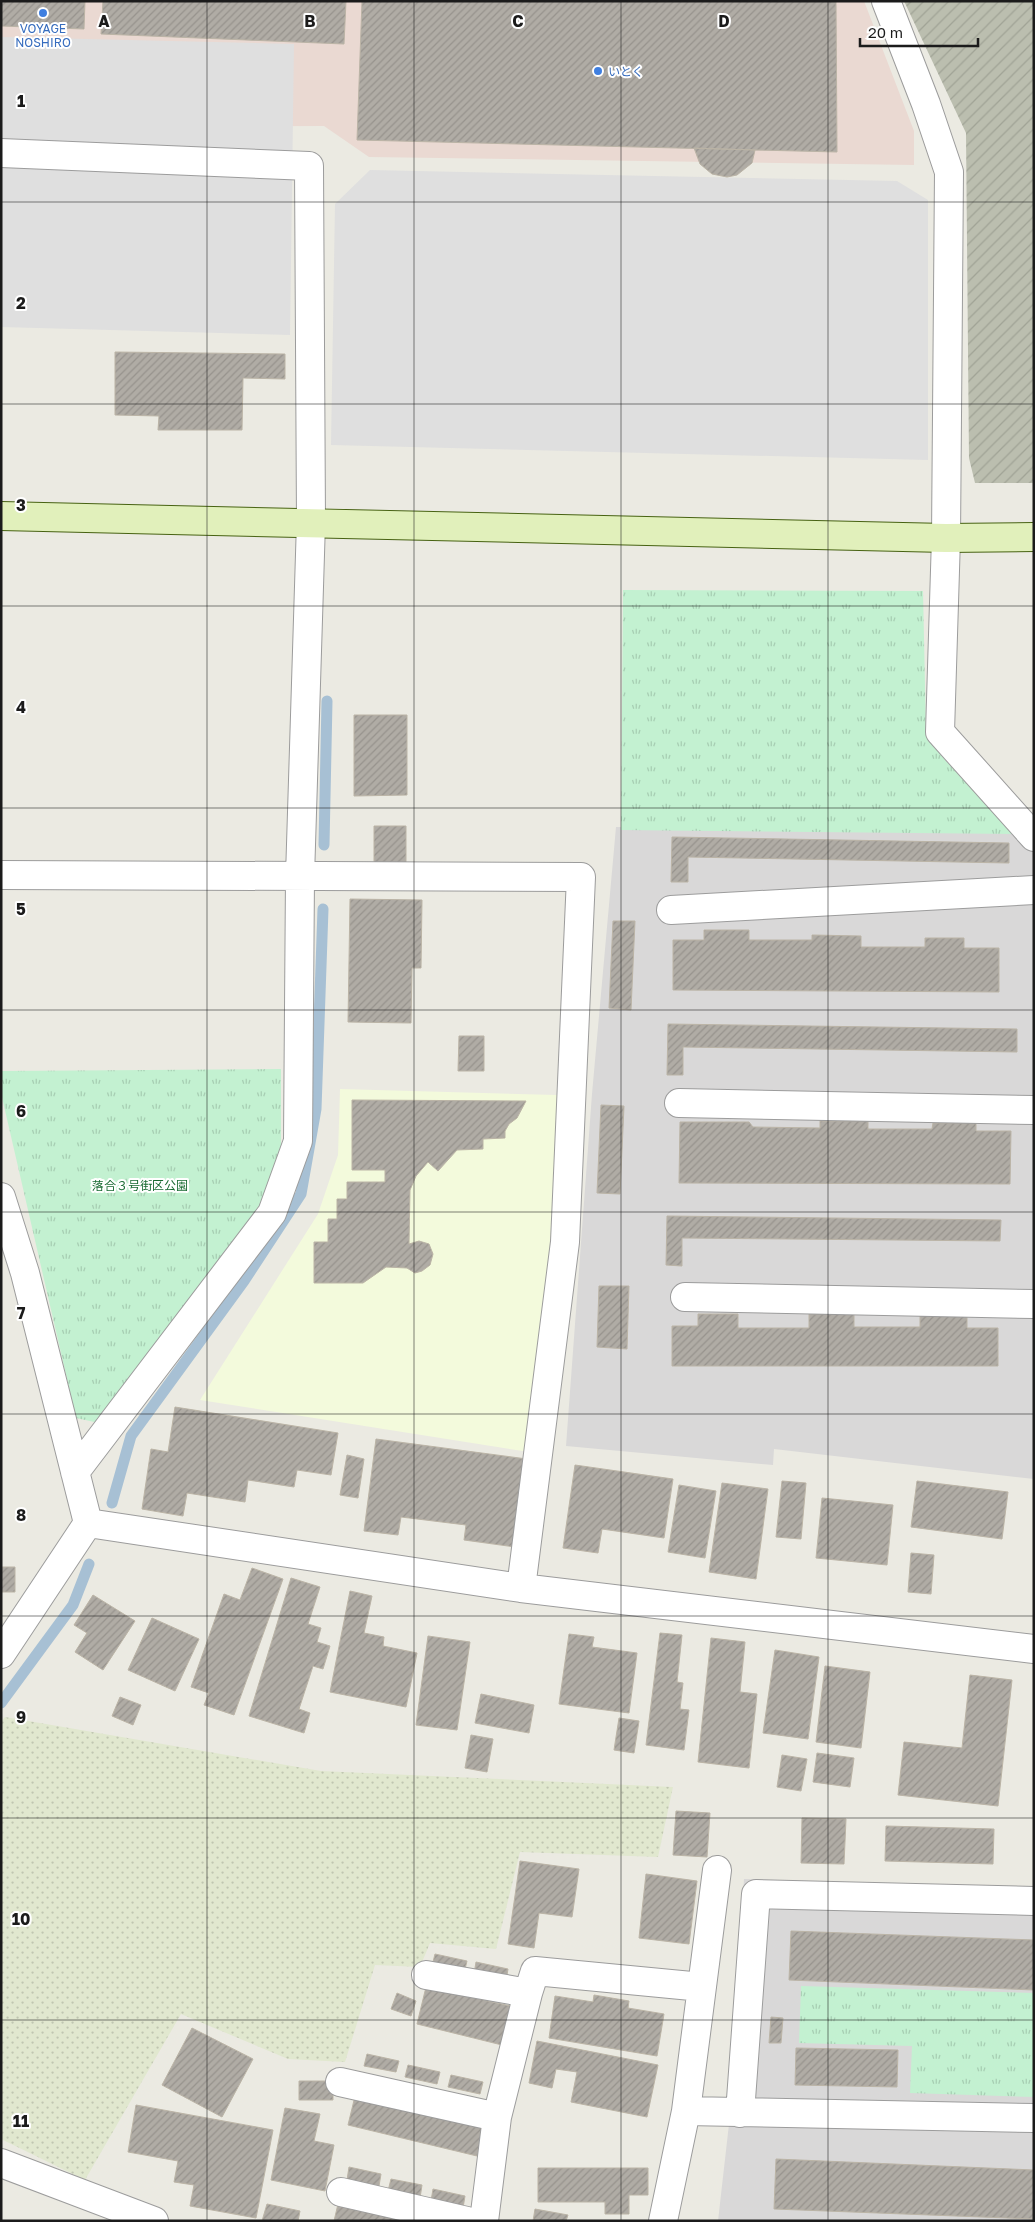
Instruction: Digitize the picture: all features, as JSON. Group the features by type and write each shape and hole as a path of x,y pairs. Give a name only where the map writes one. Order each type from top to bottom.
{"street":[{"path":"886,1 926,104 949,172 946,538 940,732 1034,838"},
{"path":"1,153 309,166 311,522 300,876 298,1141 272,1213 75,1472"},
{"path":"1,516 946,538 1034,537"},
{"path":"1,875 581,877 565,1242 521,1588"},
{"path":"671,910 1034,890"},
{"path":"679,1103 1034,1110"},
{"path":"1,1197 13,1273 75,1472 88,1523 1,1654"},
{"path":"685,1298 1034,1304"},
{"path":"88,1523 521,1588 1034,1649"},
{"path":"663,2221 686,2111 717,1870"},
{"path":"740,2113 756,1894 1034,1901"},
{"path":"484,2221 497,2117 528,1992 536,1971 702,1987"},
{"path":"426,1975 528,1992"},
{"path":"340,2082 497,2117"},
{"path":"686,2111 1034,2118"},
{"path":"1,2163 154,2221"},
{"path":"341,2192 467,2221"}],"shaded area":[{"path":"1,1 864,1 914,131 914,165 369,157 324,126 1,127"},
{"path":"904,1 1034,1 1034,483 975,483 969,458 966,133"},
{"path":"1,37 294,44 290,335 1,327"},
{"path":"370,170 897,181 928,200 928,460 331,445 335,204"},
{"path":"616,827 1034,833 1034,1479 774,1449 773,1465 566,1446 592,1094"},
{"path":"340,1089 557,1095 553,1245 529,1452 200,1400 318,1214 338,1155"},
{"path":"5,1717 321,1771 673,1787 658,1857 520,1852 496,1949 430,1943 420,1967 375,1965 345,2062 288,2059 181,2014 85,2180 1,2139 1,1722"},
{"path":"744,1879 1034,1888 1034,2221 718,2221 729,2124"}],"green space":[{"path":"623,590 923,591 926,732 945,760 1016,834 621,830"},
{"name":"落合３号街区公園","path":"281,1069 281,1153 251,1231 99,1423 76,1418 1,1093 1,1071"},
{"path":"801,1986 1034,1993 1034,2097 910,2093 912,2046 799,2043"}],"building":[{"name":"VOYAGE NOSHIRO","path":"1,1 85,1 84,29 1,26"},
{"path":"103,1 346,1 344,44 101,34"},
{"name":"いとく","path":"362,1 836,1 837,152 357,140"},
{"path":"694,148 755,150 752,163 737,175 727,177 712,174 700,164"},
{"path":"115,352 285,354 285,379 243,378 242,430 158,430 159,416 115,415"},
{"path":"354,715 407,715 407,795 354,796"},
{"path":"374,826 406,826 406,864 374,864"},
{"path":"672,837 1009,843 1009,863 688,857 688,882 671,882"},
{"path":"350,899 422,900 421,968 412,968 411,1023 348,1022"},
{"path":"613,921 635,921 631,1010 609,1008"},
{"path":"704,930 749,930 749,940 812,940 812,935 861,936 861,947 925,947 925,938 964,938 964,948 999,948 999,992 673,990 673,940 704,940"},
{"path":"668,1024 1017,1029 1017,1052 683,1047 683,1075 667,1075"},
{"path":"459,1036 484,1036 484,1071 458,1071"},
{"path":"352,1100 526,1101 517,1118 509,1124 505,1131 505,1138 483,1139 483,1149 457,1150 438,1171 428,1162 416,1176 410,1190 409,1244 419,1241 429,1244 433,1254 430,1265 422,1271 415,1273 407,1268 386,1267 363,1283 314,1283 314,1242 328,1242 328,1219 337,1219 337,1199 347,1199 347,1182 385,1182 385,1170 352,1170"},
{"path":"601,1105 624,1106 620,1194 597,1193"},
{"path":"820,1121 868,1121 868,1129 932,1129 933,1123 976,1123 976,1131 1011,1131 1010,1184 679,1183 680,1122 749,1122 753,1127 820,1128"},
{"path":"667,1216 1001,1220 1000,1241 682,1238 682,1266 666,1265"},
{"path":"599,1286 629,1286 627,1349 597,1347"},
{"path":"698,1314 738,1314 738,1328 809,1328 809,1314 854,1314 854,1327 920,1327 920,1315 967,1316 967,1328 998,1328 998,1366 672,1366 672,1326 698,1326"},
{"path":"175,1407 338,1433 331,1475 297,1470 294,1487 248,1480 245,1502 187,1493 183,1516 142,1509 151,1449 168,1452"},
{"path":"376,1439 527,1459 515,1547 464,1540 466,1525 401,1517 398,1535 364,1531"},
{"path":"347,1455 364,1459 358,1498 340,1495"},
{"path":"575,1465 673,1479 664,1538 602,1529 598,1553 563,1548"},
{"path":"782,1481 806,1483 801,1539 776,1537"},
{"path":"917,1481 1008,1492 1002,1539 911,1527"},
{"path":"722,1483 768,1489 756,1579 709,1572"},
{"path":"679,1485 716,1491 705,1558 668,1552"},
{"path":"822,1498 893,1505 887,1565 816,1558"},
{"path":"911,1553 934,1555 931,1594 908,1592"},
{"path":"1,1567 15,1567 15,1592 1,1592"},
{"path":"252,1568 283,1579 234,1715 204,1705 209,1693 191,1687 224,1594 240,1600"},
{"path":"291,1578 320,1587 308,1624 321,1628 317,1642 330,1646 323,1669 313,1666 299,1709 310,1713 304,1733 249,1716"},
{"path":"350,1591 372,1596 364,1633 384,1637 383,1646 417,1653 406,1707 330,1692"},
{"path":"93,1595 135,1621 103,1670 75,1652 87,1633 74,1625"},
{"path":"152,1618 199,1639 175,1691 128,1670"},
{"path":"660,1633 682,1635 677,1682 683,1683 680,1709 689,1710 684,1750 646,1745"},
{"path":"569,1634 594,1637 592,1647 637,1653 629,1713 559,1704"},
{"path":"428,1636 470,1642 457,1730 416,1725"},
{"path":"711,1638 745,1642 740,1692 757,1694 749,1768 698,1762"},
{"path":"775,1650 819,1657 808,1739 763,1733"},
{"path":"825,1666 870,1672 861,1748 816,1742"},
{"path":"970,1675 1012,1680 998,1806 898,1795 904,1742 962,1748"},
{"path":"481,1694 534,1705 529,1733 475,1723"},
{"path":"120,1697 141,1705 133,1725 112,1716"},
{"path":"619,1718 639,1721 634,1753 614,1750"},
{"path":"471,1735 493,1739 487,1772 465,1768"},
{"path":"817,1753 854,1758 850,1787 813,1782"},
{"path":"782,1755 807,1759 801,1791 777,1787"},
{"path":"676,1811 710,1813 707,1857 673,1855"},
{"path":"802,1818 846,1819 844,1864 801,1863"},
{"path":"886,1826 994,1829 993,1864 885,1861"},
{"path":"520,1861 579,1869 572,1917 539,1913 534,1948 508,1944"},
{"path":"646,1874 697,1881 689,1944 639,1938"},
{"path":"791,1931 1034,1940 1034,1990 789,1980"},
{"path":"435,1954 467,1961 464,1973 432,1966"},
{"path":"476,1962 508,1969 506,1981 474,1974"},
{"path":"426,1987 515,2007 506,2046 417,2024"},
{"path":"397,1993 416,2001 411,2016 391,2009"},
{"path":"594,1995 629,2001 628,2008 664,2014 657,2056 549,2038 555,1996 593,2002"},
{"path":"771,2017 783,2018 781,2043 769,2043"},
{"path":"192,2028 253,2059 222,2117 162,2085"},
{"path":"537,2041 658,2065 647,2117 571,2102 577,2072 556,2069 552,2088 529,2083"},
{"path":"796,2048 898,2050 897,2087 795,2085"},
{"path":"367,2054 399,2061 396,2072 364,2066"},
{"path":"408,2065 440,2072 437,2084 405,2077"},
{"path":"451,2075 483,2082 480,2094 448,2087"},
{"path":"299,2081 333,2081 333,2100 299,2100"},
{"path":"356,2092 485,2122 477,2156 348,2125"},
{"path":"136,2105 273,2130 256,2218 190,2206 194,2185 174,2182 178,2161 128,2152"},
{"path":"285,2108 320,2114 314,2141 334,2145 325,2191 271,2180"},
{"path":"776,2159 1034,2170 1034,2219 774,2209"},
{"path":"349,2167 381,2174 379,2186 347,2180"},
{"path":"538,2168 648,2168 648,2195 629,2195 629,2214 605,2214 605,2202 538,2202"},
{"path":"391,2179 422,2185 420,2198 388,2191"},
{"path":"433,2189 465,2196 463,2208 431,2201"},
{"path":"267,2204 300,2211 298,2221 262,2221"},
{"path":"338,2204 407,2221 334,2221"},
{"path":"535,2209 568,2215 566,2221 533,2221"}],"waterway":[{"path":"324,845 327,701"},
{"path":"112,1503 131,1436 244,1281 301,1194 316,1109 323,909"},
{"path":"1,1703 73,1605 89,1564"}],"place":[{"name":"VOYAGE NOSHIRO","path":"43,13"},
{"name":"いとく","path":"598,71"}]}
